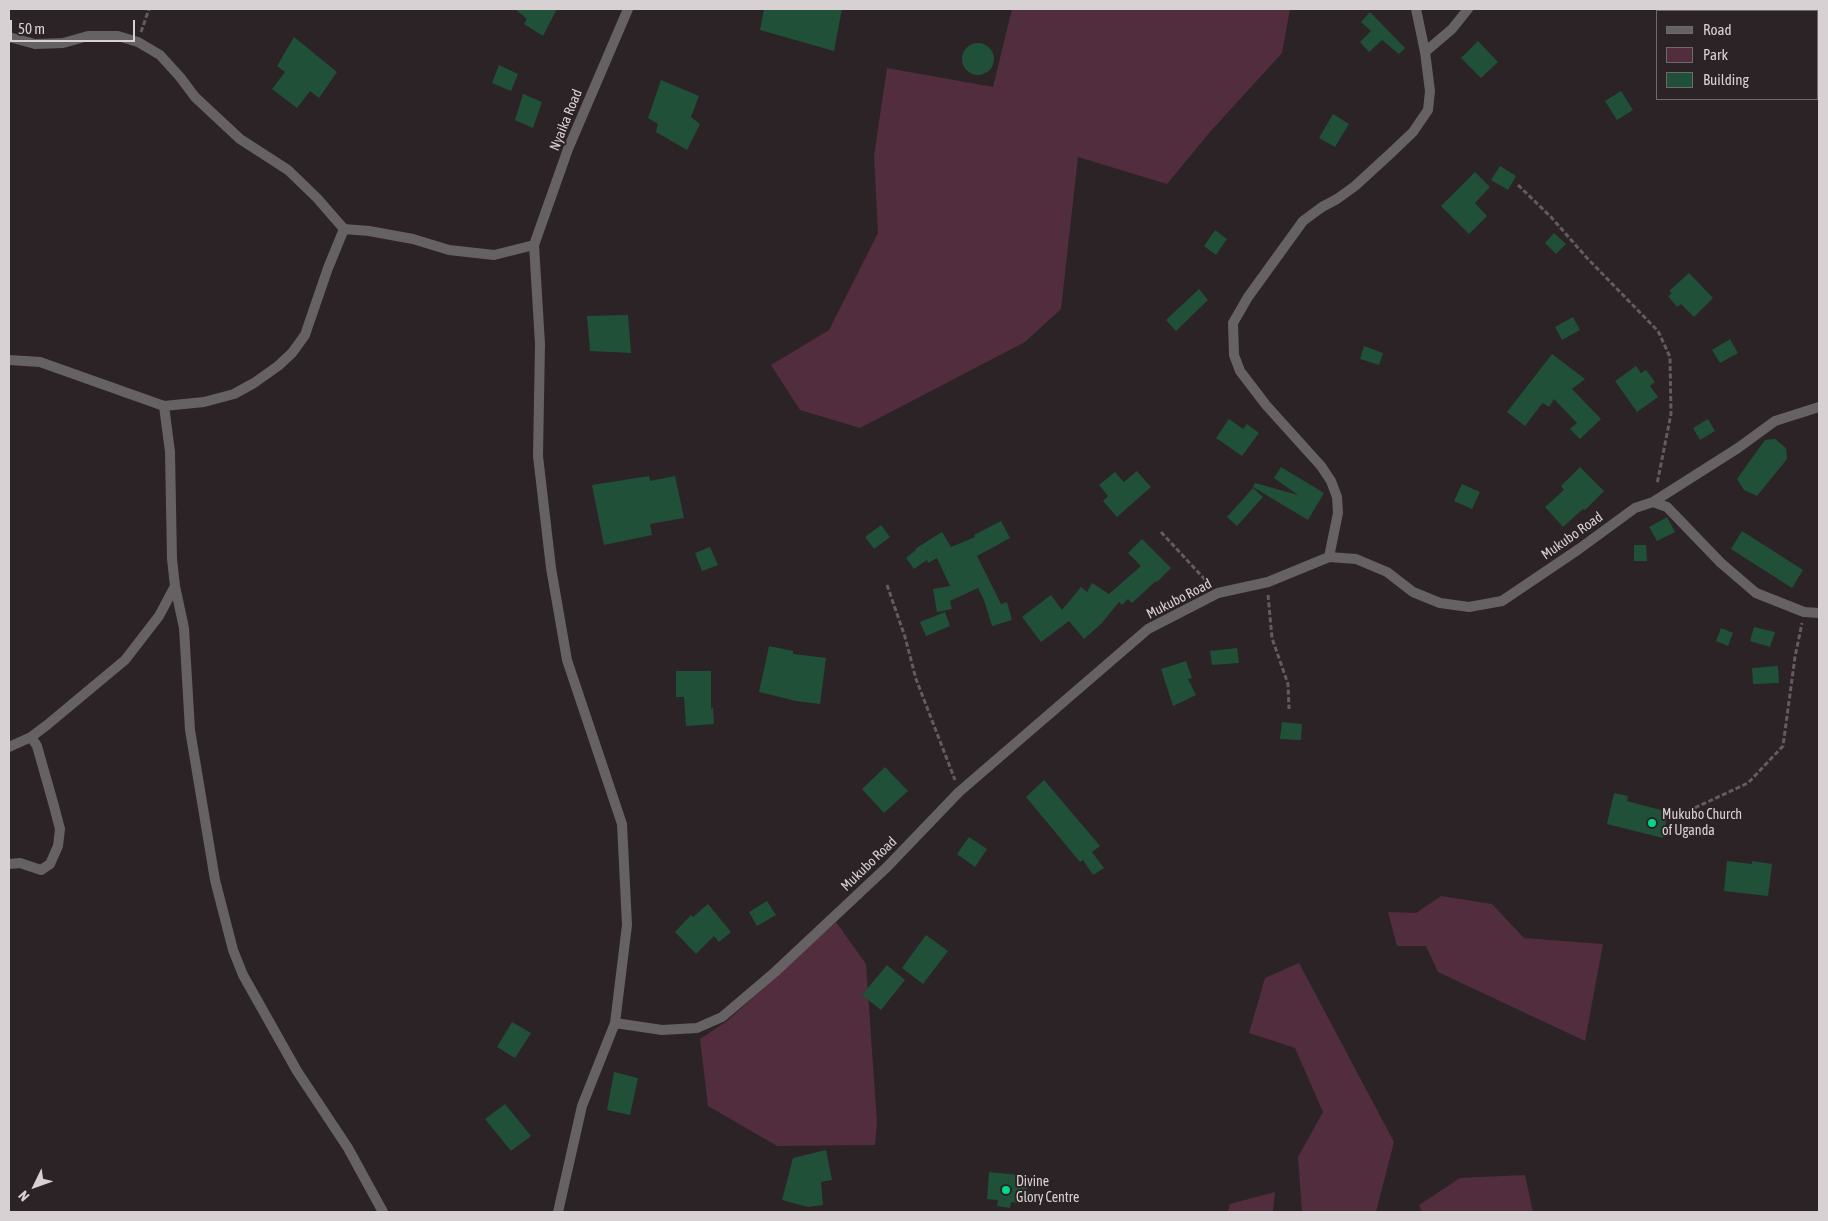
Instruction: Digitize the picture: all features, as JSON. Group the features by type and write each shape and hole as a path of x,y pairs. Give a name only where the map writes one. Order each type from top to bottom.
{"street":[{"name":"Nyaika Road","path":"534,244 568,149 628,9"},
{"path":"1329,557 1338,513 1337,497 1331,481 1322,466 1266,405 1240,371 1234,356 1234,323 1248,297 1303,221 1355,186 1413,132 1428,110 1430,90 1425,52 1416,9"},
{"path":"1425,52 1452,29 1468,9"},
{"path":"9,36 35,44 62,43 88,36 118,36 138,42 160,56 180,77 195,97 240,139 288,170 317,198 344,230 378,232 413,238 449,250 494,255 534,244 540,344 538,456 551,568 566,660 622,824 627,925 614,1023 582,1106 558,1212"},
{"path":"9,360 40,362 164,406 204,402 234,394 254,383 285,360 305,334 328,268 344,230"},
{"path":"164,406 170,452 172,559 175,586 184,628 190,730 214,880 233,950 243,975 297,1071 348,1148 383,1212"},
{"name":"Mukubo Road","path":"614,1023 662,1030 697,1028 722,1017 775,972 887,867 959,792 1148,629 1218,593 1268,582 1329,557 1356,559 1387,572 1412,592 1440,602 1469,607 1502,601 1579,549 1635,508 1654,502 1731,453 1775,421 1819,406"},
{"path":"1654,502 1667,507 1720,563 1756,593 1804,612 1819,613"},
{"path":"9,747 31,737 47,725 125,660 159,616 175,586"},
{"path":"9,864 20,863 41,870 50,864 58,846 60,829 37,746 31,737"}],"path":[{"path":"138,42 149,9"},
{"path":"1518,185 1551,217 1587,258 1658,331 1670,357 1671,414 1654,502"},
{"path":"1161,532 1218,593"},
{"path":"1268,582 1272,638 1288,684 1289,709"},
{"path":"888,585 916,679 959,792"},
{"path":"1688,810 1748,783 1784,746 1795,657 1804,612"}],"green space":[{"path":"1012,9 1290,9 1282,53 1210,132 1167,184 1078,157 1061,309 1025,342 860,428 800,410 771,365 829,330 878,233 874,156 887,68 993,87"},
{"path":"1441,896 1492,904 1524,938 1603,944 1585,1041 1438,972 1426,946 1397,946 1388,912 1416,913"},
{"path":"836,922 866,964 877,1123 875,1145 777,1146 708,1106 700,1039 727,1021"},
{"path":"1299,963 1394,1142 1376,1212 1302,1212 1298,1157 1323,1112 1295,1048 1249,1033 1265,978"},
{"path":"1525,1175 1533,1212 1422,1212 1419,1205 1460,1178"},
{"path":"1275,1192 1273,1212 1228,1212 1230,1204"}],"building":[{"path":"515,9 557,9 543,36 524,24 527,19"},
{"path":"764,9 842,9 834,51 760,30"},
{"path":"1370,12 1405,48 1399,54 1382,40 1369,52 1360,42 1371,31 1361,22"},
{"path":"294,37 337,72 319,98 310,91 297,108 272,89 285,72 277,66"},
{"path":"1478,41 1498,62 1481,78 1461,58"},
{"path":"978,43 984,44 989,48 993,53 993,65 989,70 984,74 978,75 972,74 967,70 963,65 962,59 963,53 967,48 972,44"},
{"path":"499,65 518,74 511,91 492,83"},
{"path":"661,80 699,96 691,117 700,124 687,150 656,132 658,124 648,118"},
{"path":"1621,91 1633,110 1617,120 1605,101"},
{"path":"523,94 542,102 533,128 515,120"},
{"path":"1333,114 1349,124 1335,147 1319,138"},
{"path":"1500,166 1516,176 1508,190 1491,180"},
{"path":"1475,172 1490,187 1475,203 1487,216 1469,234 1441,206"},
{"path":"1215,230 1227,239 1216,255 1204,246"},
{"path":"1554,233 1566,244 1556,254 1545,243"},
{"path":"1689,273 1713,298 1694,317 1681,304 1677,307 1668,296 1672,293 1669,291"},
{"path":"1199,289 1208,300 1176,331 1166,320"},
{"path":"628,315 631,353 590,351 587,316"},
{"path":"1573,317 1580,330 1562,340 1555,327"},
{"path":"1730,339 1738,353 1720,363 1712,350"},
{"path":"1364,346 1383,353 1379,365 1360,359"},
{"path":"1552,354 1585,379 1572,389 1601,419 1580,439 1570,429 1577,423 1554,399 1549,407 1543,403 1525,426 1507,412"},
{"path":"1636,366 1641,373 1646,370 1655,382 1650,386 1658,397 1637,412 1615,381"},
{"path":"1229,419 1243,429 1247,424 1259,433 1242,456 1216,438"},
{"path":"1708,419 1715,431 1700,440 1693,428"},
{"path":"1775,439 1786,448 1787,459 1757,496 1744,490 1737,479 1765,440"},
{"path":"1281,467 1324,493 1308,520 1253,487 1255,483 1298,495 1274,478"},
{"path":"1580,467 1604,491 1585,510 1583,509 1563,527 1545,507 1564,490 1561,486"},
{"path":"1137,471 1151,487 1117,517 1103,501 1108,496 1099,485 1115,472 1124,482"},
{"path":"649,476 650,481 675,476 684,518 650,524 652,535 604,545 592,485"},
{"path":"1462,484 1480,492 1472,509 1454,501"},
{"path":"1253,488 1263,497 1237,526 1227,517"},
{"path":"1667,517 1675,532 1657,541 1649,527"},
{"path":"1001,521 1010,538 977,556 1001,604 1007,602 1012,620 992,626 978,588 950,601 952,609 937,612 933,589 950,586 937,558 928,563 927,560 914,569 906,558 915,549 942,532 951,547 975,537 974,535"},
{"path":"881,525 890,537 874,549 865,537"},
{"path":"1742,531 1803,570 1792,588 1731,549"},
{"path":"1142,539 1171,568 1132,603 1128,599 1122,605 1119,602 1101,624 1084,639 1069,621 1041,642 1022,617 1051,595 1062,610 1081,587 1087,592 1092,583 1109,594 1141,566 1128,553"},
{"path":"1634,545 1646,545 1647,561 1634,561"},
{"path":"710,547 718,565 702,571 695,553"},
{"path":"945,612 950,626 926,636 920,622"},
{"path":"1754,627 1775,632 1770,647 1750,641"},
{"path":"1721,628 1733,633 1728,646 1716,641"},
{"path":"769,646 793,651 793,654 826,658 820,704 796,701 759,692"},
{"path":"1237,648 1239,663 1212,665 1210,651"},
{"path":"1186,661 1192,678 1188,679 1196,695 1173,706 1161,669"},
{"path":"1778,666 1779,683 1753,684 1752,668"},
{"path":"676,671 711,671 711,709 713,708 714,724 686,726 684,697 676,697"},
{"path":"1282,722 1302,724 1301,740 1280,739"},
{"path":"885,767 908,791 884,813 862,789"},
{"path":"1044,780 1100,846 1092,852 1104,868 1093,875 1083,860 1080,862 1026,797"},
{"path":"1614,793 1628,796 1627,801 1668,812 1663,838 1607,824"},
{"path":"969,837 987,849 975,867 957,854"},
{"path":"1727,861 1752,864 1752,861 1772,864 1768,896 1724,891"},
{"path":"767,901 776,915 757,926 749,912"},
{"path":"708,904 731,932 719,942 714,936 696,954 675,932 691,915 693,917"},
{"path":"926,935 948,951 923,984 902,968"},
{"path":"887,965 905,980 881,1010 862,995"},
{"path":"512,1022 531,1033 515,1058 497,1047"},
{"path":"614,1072 638,1078 630,1115 607,1110"},
{"path":"505,1104 531,1136 511,1151 485,1119"},
{"path":"826,1150 832,1180 821,1182 823,1205 808,1207 782,1200 793,1158"},
{"path":"989,1172 1028,1176 1026,1204 1011,1202 1010,1208 997,1206 998,1200 987,1199"}],"place":[{"name":"Mukubo Church of Uganda","path":"1652,823"},
{"name":"Divine Glory Centre","path":"1006,1190"}]}
